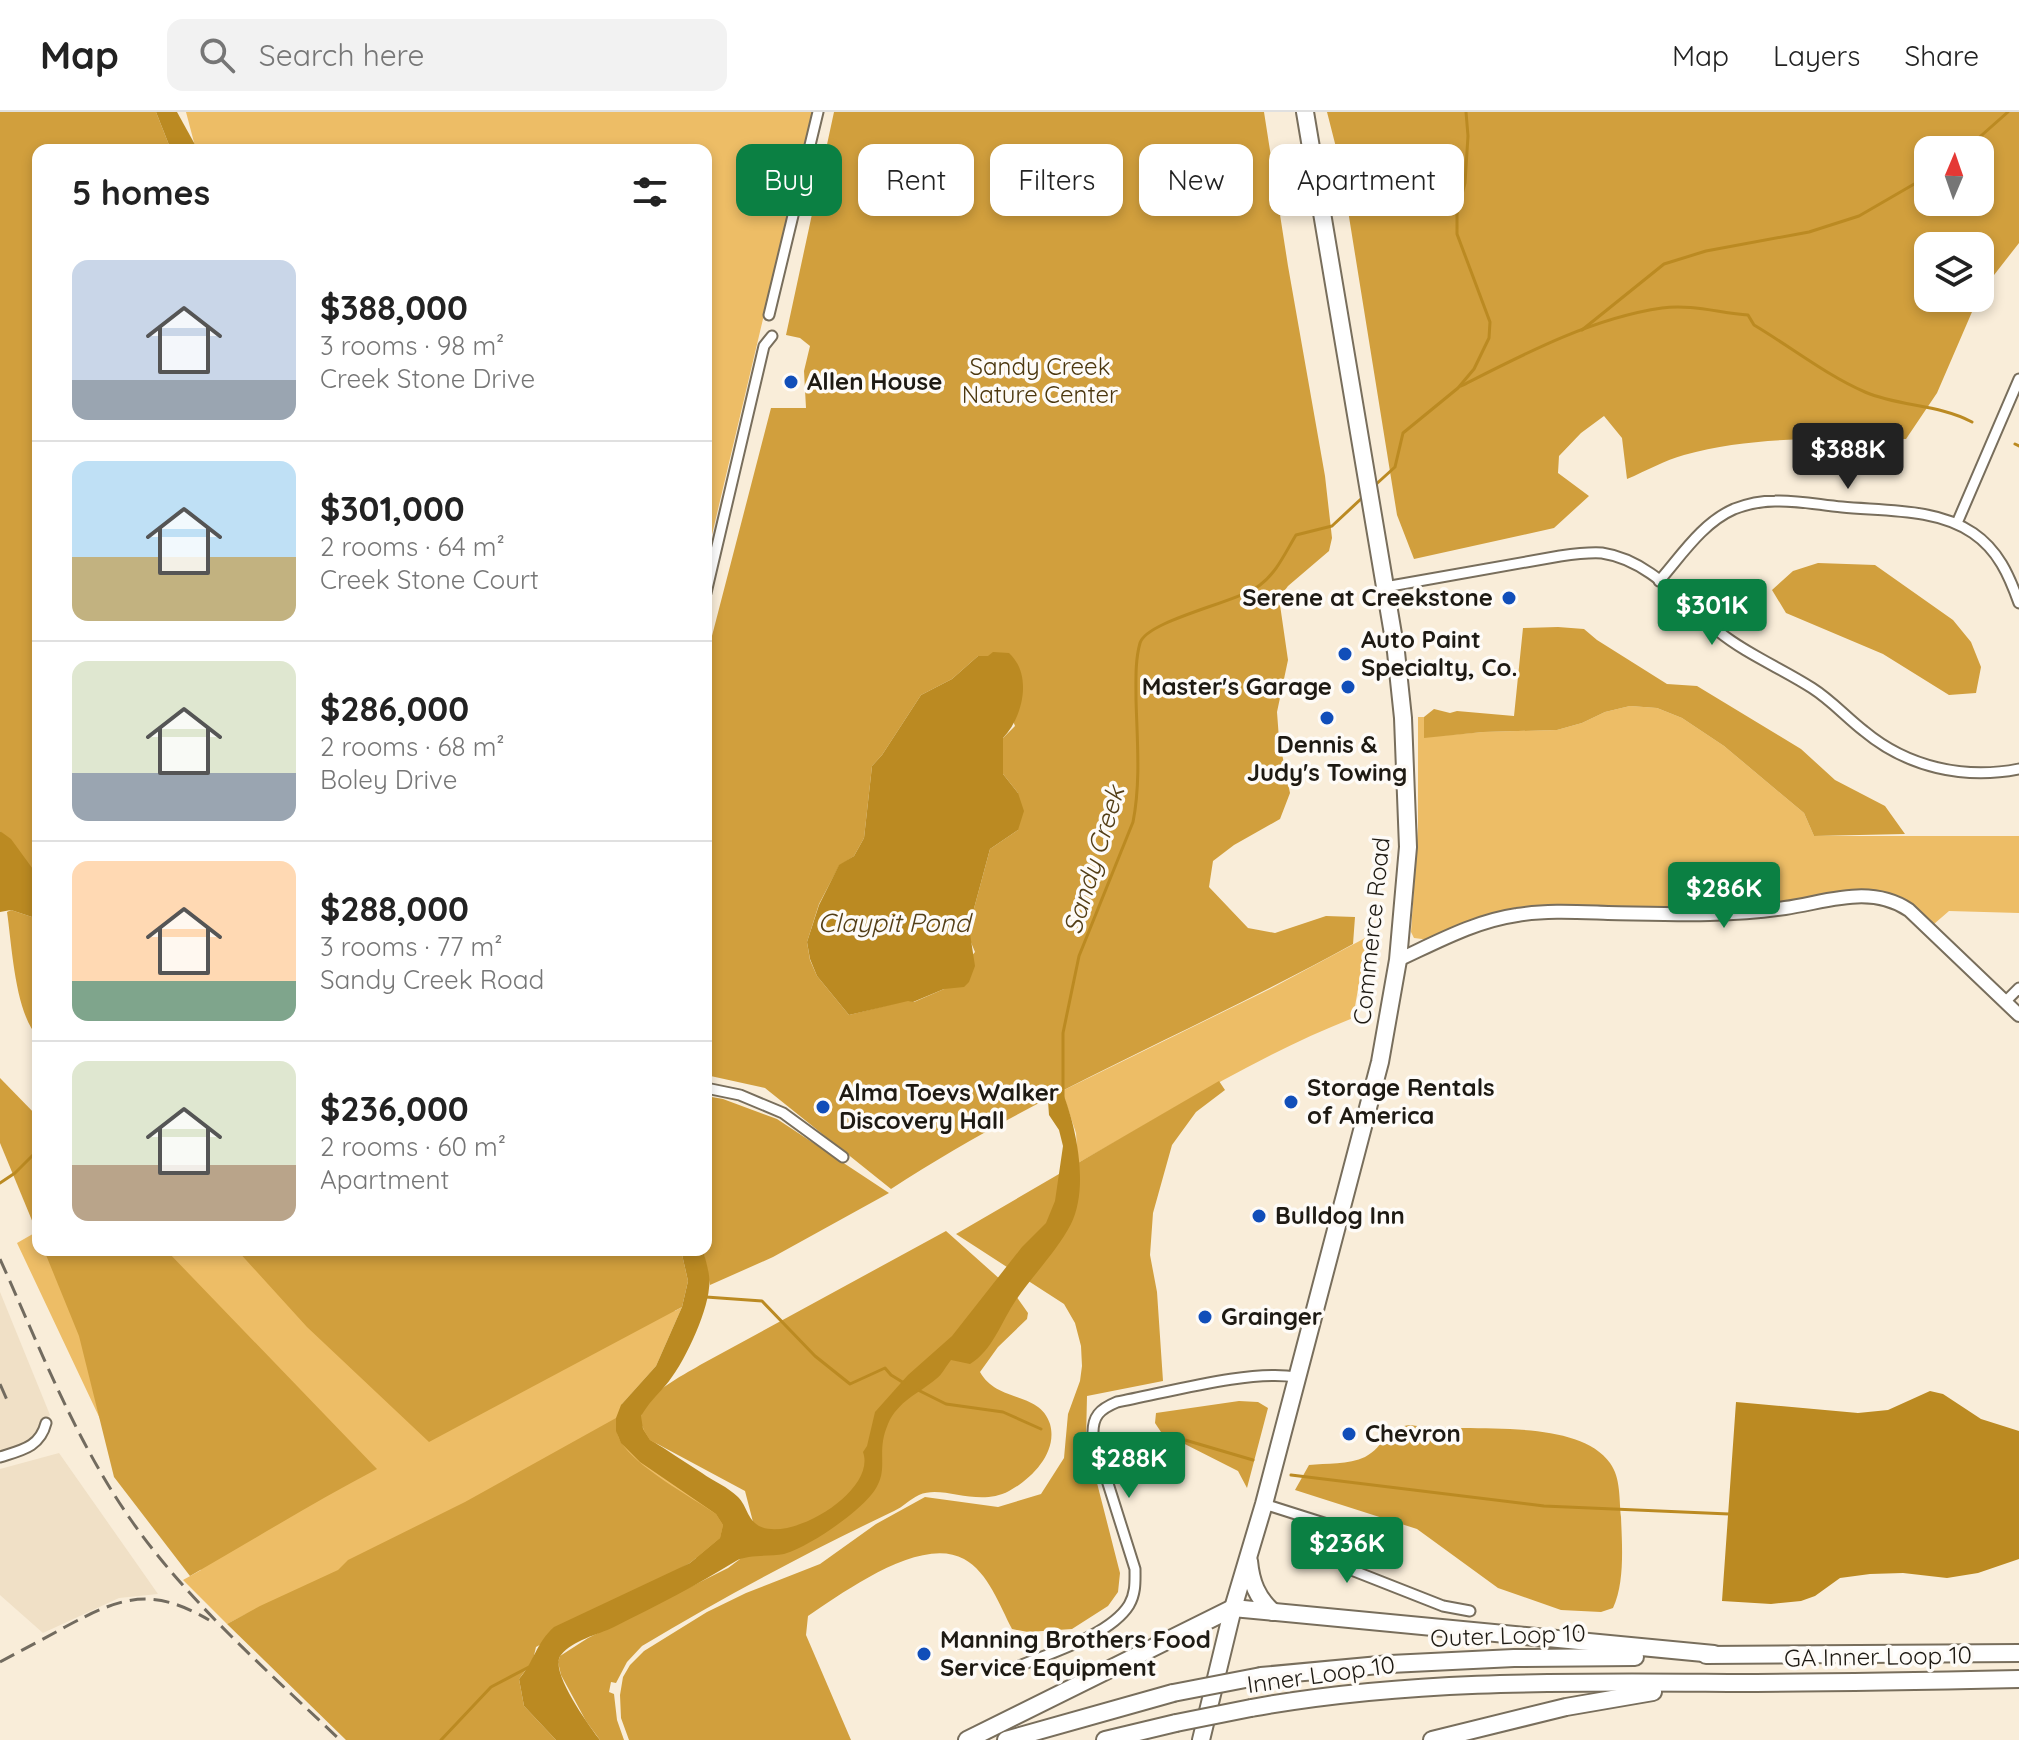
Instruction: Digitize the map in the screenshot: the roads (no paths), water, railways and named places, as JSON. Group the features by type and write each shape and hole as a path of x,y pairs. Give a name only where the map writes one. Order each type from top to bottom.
{"highway":[{"name":"Commerce Road","path":"1201,1740 1233,1608 1264,1504 1380,1062 1398,960 1408,847 1398,668 1305,112"},
{"path":"1249,1558 1255,1589 1273,1612"},
{"path":"967,1740 1233,1608 1714,1654"},
{"name":"Outer Loop 10","path":"1006,1740 1173,1693 1261,1676 1390,1664 1714,1654 2019,1653"},
{"name":"GA Inner Loop 10","path":"1738,1683 2019,1679"},
{"name":"Inner Loop 10","path":"1105,1740 1316,1696 1408,1687 1500,1683 1738,1683"},
{"path":"1432,1740 1615,1696 1738,1683"}],"street":[{"path":"769,315 818,112"},
{"path":"712,567 764,346 772,336"},
{"path":"1957,523 2019,379"},
{"path":"1659,581 1716,519 1753,503 1779,501 1929,516 1957,523 1982,539 1997,556 2011,578 2019,603"},
{"path":"1385,587 1588,553 1619,557 1637,564 1718,632 1813,688 1863,731 1894,751 1927,765 1966,773 1988,774 2019,769"},
{"path":"1398,960 1470,927 1519,914 1758,911 1848,897 1877,896 1909,910 2019,1015"},
{"path":"2005,1002 2019,988"},
{"path":"712,1089 740,1095 783,1113 843,1157"},
{"path":"1010,1670 1110,1625 1130,1603 1135,1588 1135,1569 1093,1436 1094,1418 1099,1412 1117,1402 1270,1374 1296,1377"},
{"path":"0,1457 38,1441 46,1423"},
{"path":"1264,1504 1346,1530 1350,1536 1347,1564 1354,1571 1443,1606 1470,1611"}],"water":[{"path":"156,112 177,112 195,144 169,144"},
{"name":"Claypit Pond","path":"993,652 1009,653 1021,673 1020,708 1003,738 1003,774 1018,793 1024,811 1018,830 990,849 969,927 975,966 969,982 964,987 944,989 913,1002 849,1015 817,976 807,942 819,905 839,865 854,856 864,838 872,766 921,695 952,679 978,656 988,656"},
{"path":"0,831 11,839 32,868 32,917 11,910 0,912"},
{"path":"1062,1091 1072,1122 1080,1176 1076,1209 1065,1234 1016,1300 985,1351 970,1364 951,1360 938,1377 897,1409 884,1437 881,1477 877,1487 841,1522 784,1554 736,1561 661,1603 566,1650 559,1662 560,1673 572,1698 600,1740 556,1740 524,1706 519,1679 548,1633 554,1627 690,1563 720,1538 723,1525 716,1514 640,1462 621,1443 616,1431 616,1418 621,1405 656,1366 682,1307 688,1281 682,1256 705,1256 709,1279 707,1299 699,1325 679,1366 641,1416 643,1429 650,1440 734,1493 759,1526 773,1529 791,1527 810,1520 845,1497 857,1482 864,1467 863,1452 875,1412 908,1375 952,1336 1022,1247 1046,1223 1055,1201 1063,1146 1059,1130 1049,1115 1048,1101"},
{"path":"1930,1391 1943,1394 1981,1419 2019,1431 2019,1559 1978,1573 1947,1578 1903,1573 1840,1578 1815,1596 1801,1601 1771,1604 1722,1601 1736,1402 1858,1413 1888,1410"}],"waterway":[{"name":"Sandy Creek","path":"1373,487 1395,467 1403,433 1458,388 1474,369 1489,338 1490,322 1457,234 1457,214 1465,183 1466,112"},
{"path":"1981,136 2008,112"},
{"path":"1582,330 1664,264 1706,251 1809,232 1859,216 1914,184"},
{"path":"1461,386 1584,329 1636,313 1684,307 1748,315 1754,325 1822,369 1865,392 1946,412 1972,422"},
{"path":"2015,444 2019,446"},
{"name":"Sandy Creek","path":"1063,1098 1063,1033 1079,956 1133,822 1138,776 1136,678 1140,643 1159,627 1260,585 1276,568 1296,535 1332,526 1362,498"},
{"path":"0,1183 32,1156"},
{"path":"706,1297 762,1301 815,1356 850,1384 885,1368 904,1383"},
{"path":"918,1390 946,1404 1003,1412 1041,1429"},
{"path":"1100,1436 1185,1440 1253,1460"},
{"path":"1291,1475 1544,1506 1729,1514"},
{"path":"441,1740 491,1687 529,1667"}],"railway":[{"path":"0,1259 75,1426 131,1520 204,1608 340,1740"},
{"path":"0,1384 7,1400"},
{"path":"0,1662 103,1608 120,1603 153,1599 188,1609 209,1620"}],"place":[{"name":"Allen House","path":"791,382"},
{"name":"Serene at Creekstone","path":"1509,598"},
{"name":"Auto Paint Specialty, Co.","path":"1345,654"},
{"name":"Master's Garage","path":"1348,687"},
{"name":"Dennis & Judy's Towing","path":"1327,718"},
{"name":"Storage Rentals of America","path":"1291,1102"},
{"name":"Alma Toevs Walker Discovery Hall","path":"823,1107"},
{"name":"Bulldog Inn","path":"1259,1216"},
{"name":"Grainger","path":"1205,1317"},
{"name":"Chevron","path":"1349,1434"},
{"name":"Manning Brothers Food Service Equipment","path":"924,1654"}],"park label":[{"name":"Sandy Creek Nature Center","path":"1040,381"}]}
